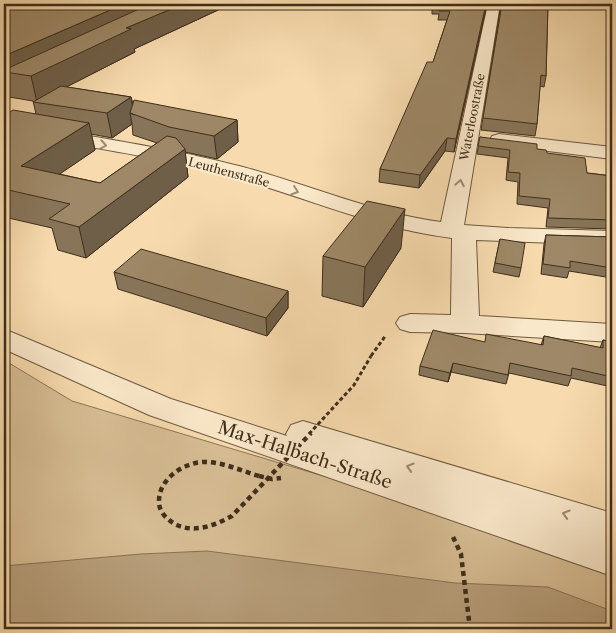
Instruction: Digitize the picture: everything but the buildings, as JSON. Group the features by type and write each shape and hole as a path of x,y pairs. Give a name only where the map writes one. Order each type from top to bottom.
{"street":[{"name":"Waterloostraße","path":"465,324 458,232 468,136 494,4"},
{"name":"Leuthenstraße","path":"7,129 240,172 360,212 404,224 458,232 612,238"},
{"path":"468,136 612,153"},
{"name":"Max-Halbach-Straße","path":"4,318 23,329 167,393 612,528"},
{"path":"410,323 465,324 612,333"},
{"name":"Max-Halbach-Straße","path":"4,338 160,407 612,558"}],"path":[{"path":"259,476 214,463 201,462 188,465 174,472 164,483 159,496 160,508 167,519 179,527 192,530 220,524 232,516 342,400 354,385 371,356"},
{"path":"461,554 470,629"}],"shaded area":[{"path":"4,360 72,401 407,501 612,566 612,629 4,629"},
{"path":"207,551 455,583 548,587 612,611 612,629 4,629 4,566 141,554"}]}
